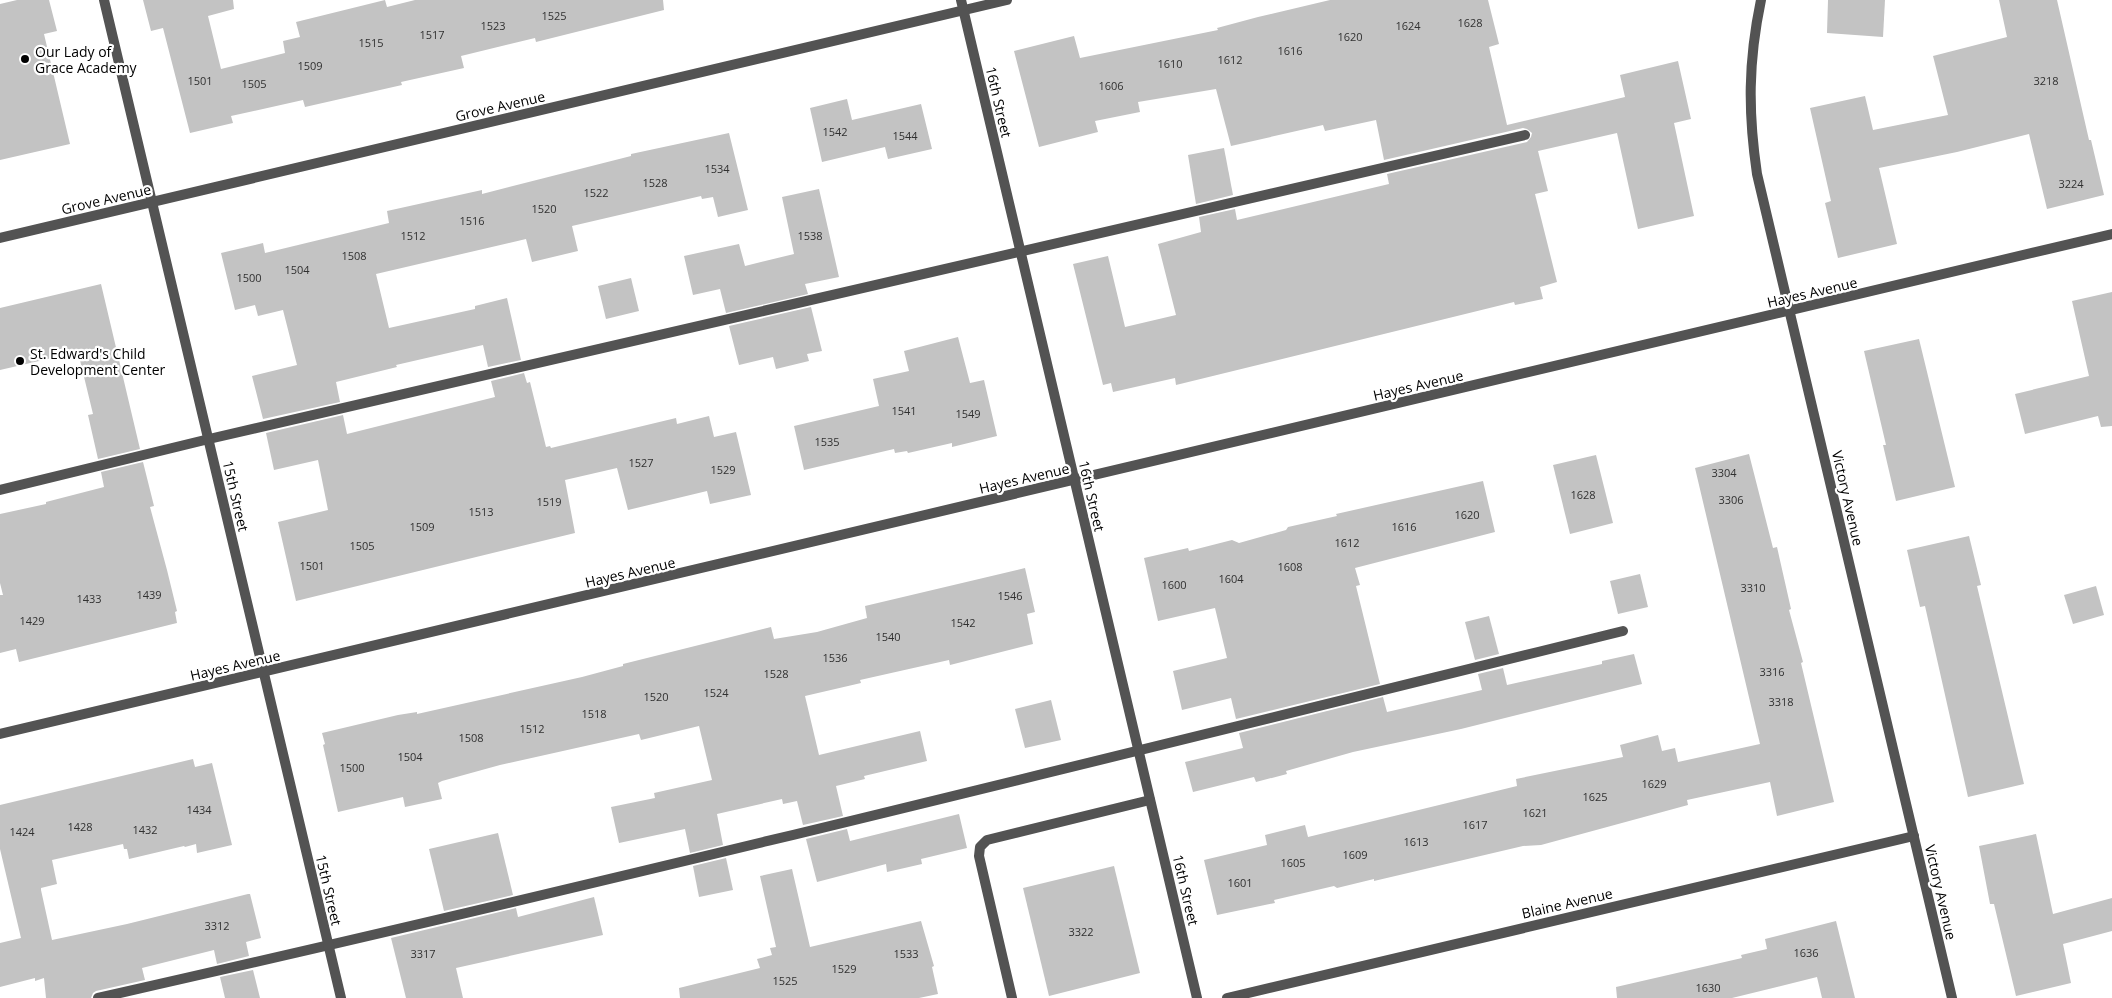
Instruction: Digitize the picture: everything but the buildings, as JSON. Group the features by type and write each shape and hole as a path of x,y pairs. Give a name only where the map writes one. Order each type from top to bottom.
{"street":[{"name":"15th Street","path":"104,0 341,998"},
{"name":"Grove Avenue","path":"0,238 962,5 1007,0"},
{"name":"Victory Avenue","path":"1761,0 1754,34 1750,69 1752,140 1757,174 1952,998"},
{"name":"16th Street","path":"962,5 1197,998"},
{"path":"0,490 209,438 1525,135"},
{"name":"Hayes Avenue","path":"0,734 1790,312 2112,234"},
{"path":"98,998 329,946 1623,631"},
{"path":"1012,998 979,856 980,847 987,840 1150,800"},
{"name":"Blaine Avenue","path":"1227,998 1914,836"}],"place":[{"name":"Our Lady of Grace Academy","path":"25,59"},
{"name":"St. Edward's Child Development Center","path":"20,361"}]}
